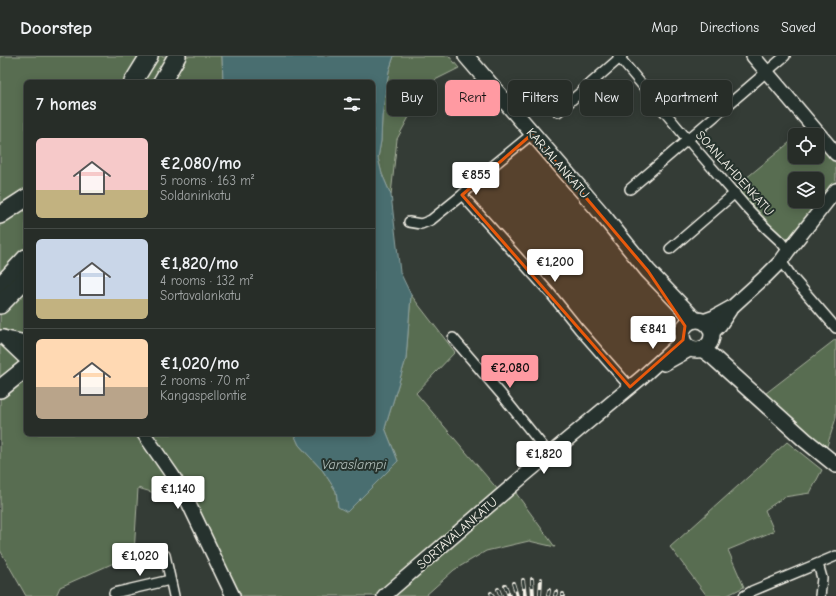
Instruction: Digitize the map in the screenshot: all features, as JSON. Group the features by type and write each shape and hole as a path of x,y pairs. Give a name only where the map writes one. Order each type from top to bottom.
{"highway":[{"path":"134,80 150,56"},
{"path":"146,80 160,56"},
{"path":"165,80 177,56"},
{"path":"0,215 24,199"},
{"path":"0,286 24,260"},
{"path":"0,305 24,280"},
{"path":"0,389 24,359"}],"main road":[{"name":"KARJALANKATU","path":"466,56 648,271 698,335 713,357 805,440 836,465"}],"street":[{"path":"753,56 836,154"},
{"path":"630,189 785,56"},
{"path":"572,100 620,57"},
{"name":"SOANLAHDENKATU","path":"620,57 688,140 734,193 781,242 784,256 792,277 836,328"},
{"path":"409,222 421,224 426,223 462,195 494,165 532,134"},
{"name":"SORTAVALANKATU","path":"384,596 630,387 698,335 714,317 732,307 755,287 784,256 836,190"},
{"path":"670,249 734,193"},
{"path":"462,195 630,387"},
{"path":"2,336 24,342"},
{"path":"2,336 24,357"},
{"path":"453,338 550,454"},
{"path":"145,436 173,476 199,525 232,596"},
{"path":"165,555 174,596"},
{"path":"744,596 836,556"},
{"path":"818,564 822,578 820,596"},
{"path":"114,593 170,580"}],"highlighted area":[{"path":"532,134 648,271 685,326 683,340 630,387 462,195"}],"green space":[{"path":"0,56 222,56 223,80 24,80 24,436 295,436 299,445 323,471 336,491 338,507 398,461 385,428 406,359 411,295 455,352 416,393 499,491 513,489 555,547 529,541 486,551 454,570 425,596 240,596 198,506 138,488 134,554 60,587 56,596 26,596 0,550"},
{"path":"394,56 449,56 459,68 435,80 388,80"},
{"path":"387,83 387,116 410,116 397,139 391,195 382,174 378,158"},
{"path":"788,144 788,164 824,164 824,148 836,163 836,181 824,197 824,172 788,172 788,208 816,208 792,240 780,237 734,188"},
{"path":"836,339 836,418 825,452 761,397"},
{"path":"787,442 822,470 810,493 784,497 765,510 774,531 728,550 744,587 726,596 707,596 670,547"}],"water":[{"name":"Varaslampi","path":"222,56 394,56 387,80 378,158 382,174 391,195 400,272 411,295 406,359 385,428 398,461 347,512 338,507 336,491 323,471 299,445 295,436 375,436 375,80 223,80"}],"railway":[{"path":"532,579 533,596"},
{"path":"540,596 541,579"},
{"path":"523,580 525,596"},
{"path":"513,583 517,596"},
{"path":"505,585 509,596"},
{"path":"498,589 501,596"},
{"path":"548,596 549,590"},
{"path":"555,596 556,592"}]}
